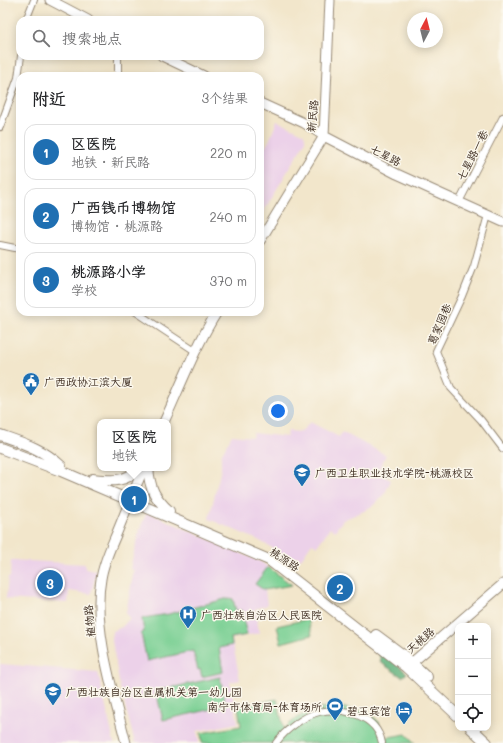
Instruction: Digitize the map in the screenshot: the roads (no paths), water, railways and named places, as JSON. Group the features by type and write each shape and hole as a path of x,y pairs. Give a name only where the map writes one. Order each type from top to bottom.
{"main road":[{"path":"50,0 65,4 82,16"},
{"name":"新民路","path":"264,234 324,136 330,0"},
{"path":"170,60 196,72"},
{"name":"七星路","path":"264,105 304,124 324,136 398,174 503,222"},
{"path":"165,419 204,332 214,316"},
{"path":"0,435 38,449 51,457 61,469"},
{"path":"0,442 44,462"},
{"path":"0,448 44,462"},
{"path":"0,454 43,468 61,469"},
{"name":"桃源路","path":"44,462 131,498 269,560 409,665 455,713"},
{"name":"桃源路","path":"61,469 93,479 131,498 169,511 271,557 409,665 455,705"},
{"path":"93,479 119,480 129,477 136,471"},
{"path":"131,498 143,471"},
{"path":"148,471 149,480 154,494 169,511"},
{"name":"植物路","path":"126,743 106,658 99,620 99,599 101,578 106,559 131,498"},
{"name":"天桃路","path":"409,665 503,584"},
{"path":"474,731 487,743"},
{"path":"482,731 495,743"}],"street":[{"path":"28,16 34,0"},
{"path":"19,72 20,60"},
{"path":"118,60 118,72"},
{"path":"0,127 16,83"},
{"name":"七星路一巷","path":"459,202 503,117"},
{"name":"葛家园巷","path":"488,215 474,266 462,296 436,351 451,388 481,420 503,448"},
{"path":"0,245 16,248"},
{"path":"142,316 195,351"},
{"path":"276,743 295,725 307,717 318,712 334,710 349,712 363,717 374,727 380,736 382,743"}],"place":[{"name":"广西政协江滨大厦","path":"31,396"},
{"name":"广西卫生职业技术学院-桃源校区","path":"302,487"},
{"name":"区医院","path":"134,499"},
{"name":"桃源路小学","path":"50,583"},
{"name":"广西钱币博物馆","path":"340,588"},
{"name":"广西壮族自治区人民医院","path":"188,629"},
{"name":"广西壮族自治区直属机关第一幼儿园","path":"53,706"},
{"name":"南宁市体育局-体育场所","path":"335,721"},
{"name":"碧玉宾馆","path":"404,725"}]}
